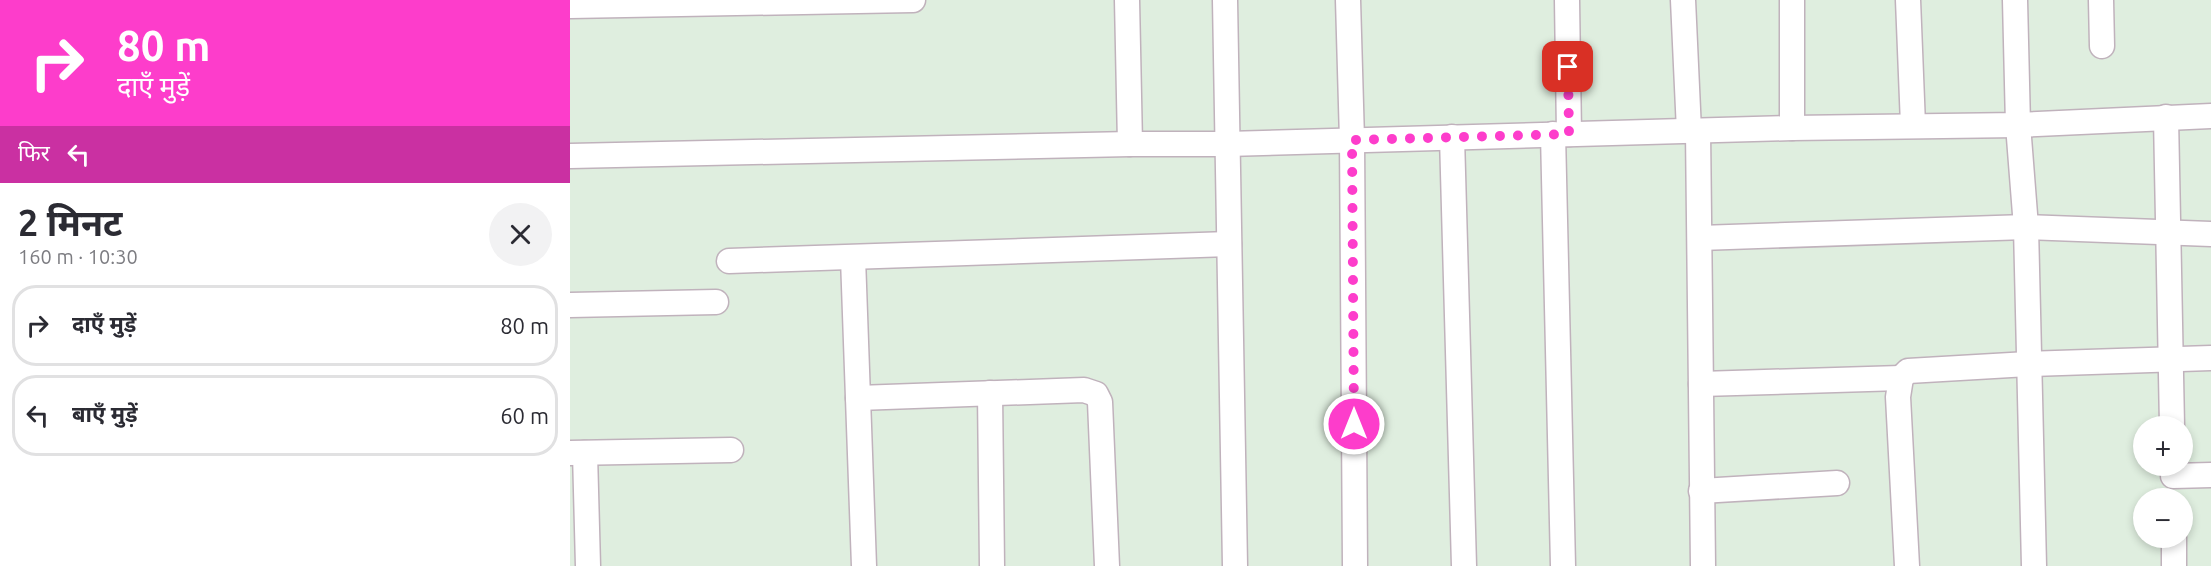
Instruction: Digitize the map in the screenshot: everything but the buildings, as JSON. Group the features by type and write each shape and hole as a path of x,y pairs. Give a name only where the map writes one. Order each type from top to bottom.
{"street":[{"path":"570,6 659,2 913,0"},
{"path":"1127,0 1130,144"},
{"path":"1225,0 1235,566"},
{"path":"1348,0 1352,140 1355,566"},
{"path":"1563,566 1561,134 1567,0"},
{"path":"1683,0 1700,238 1703,566"},
{"path":"1792,0 1792,128"},
{"path":"1908,0 1912,125"},
{"path":"2015,0 2018,125 2026,227 2034,566"},
{"path":"2101,0 2102,45"},
{"path":"570,156 1227,144 1912,125 2018,125 2211,116"},
{"path":"2166,117 2172,416"},
{"path":"1452,137 1464,566"},
{"path":"1700,238 2026,227 2211,234"},
{"path":"729,261 1229,244"},
{"path":"853,258 864,566"},
{"path":"570,305 716,303"},
{"path":"1701,384 1900,378 1908,371 2028,363 2211,358"},
{"path":"1900,378 1898,397 1907,566"},
{"path":"858,398 1084,390 1096,394 1100,402 1107,566"},
{"path":"990,393 992,566"},
{"path":"588,566 578,453 731,450"},
{"path":"2173,480 2211,475"},
{"path":"1701,491 1837,483"},
{"path":"2174,548 2174,566"}],"route":[{"path":"1354,424 1352,140 1569,134 1568,67"}]}
